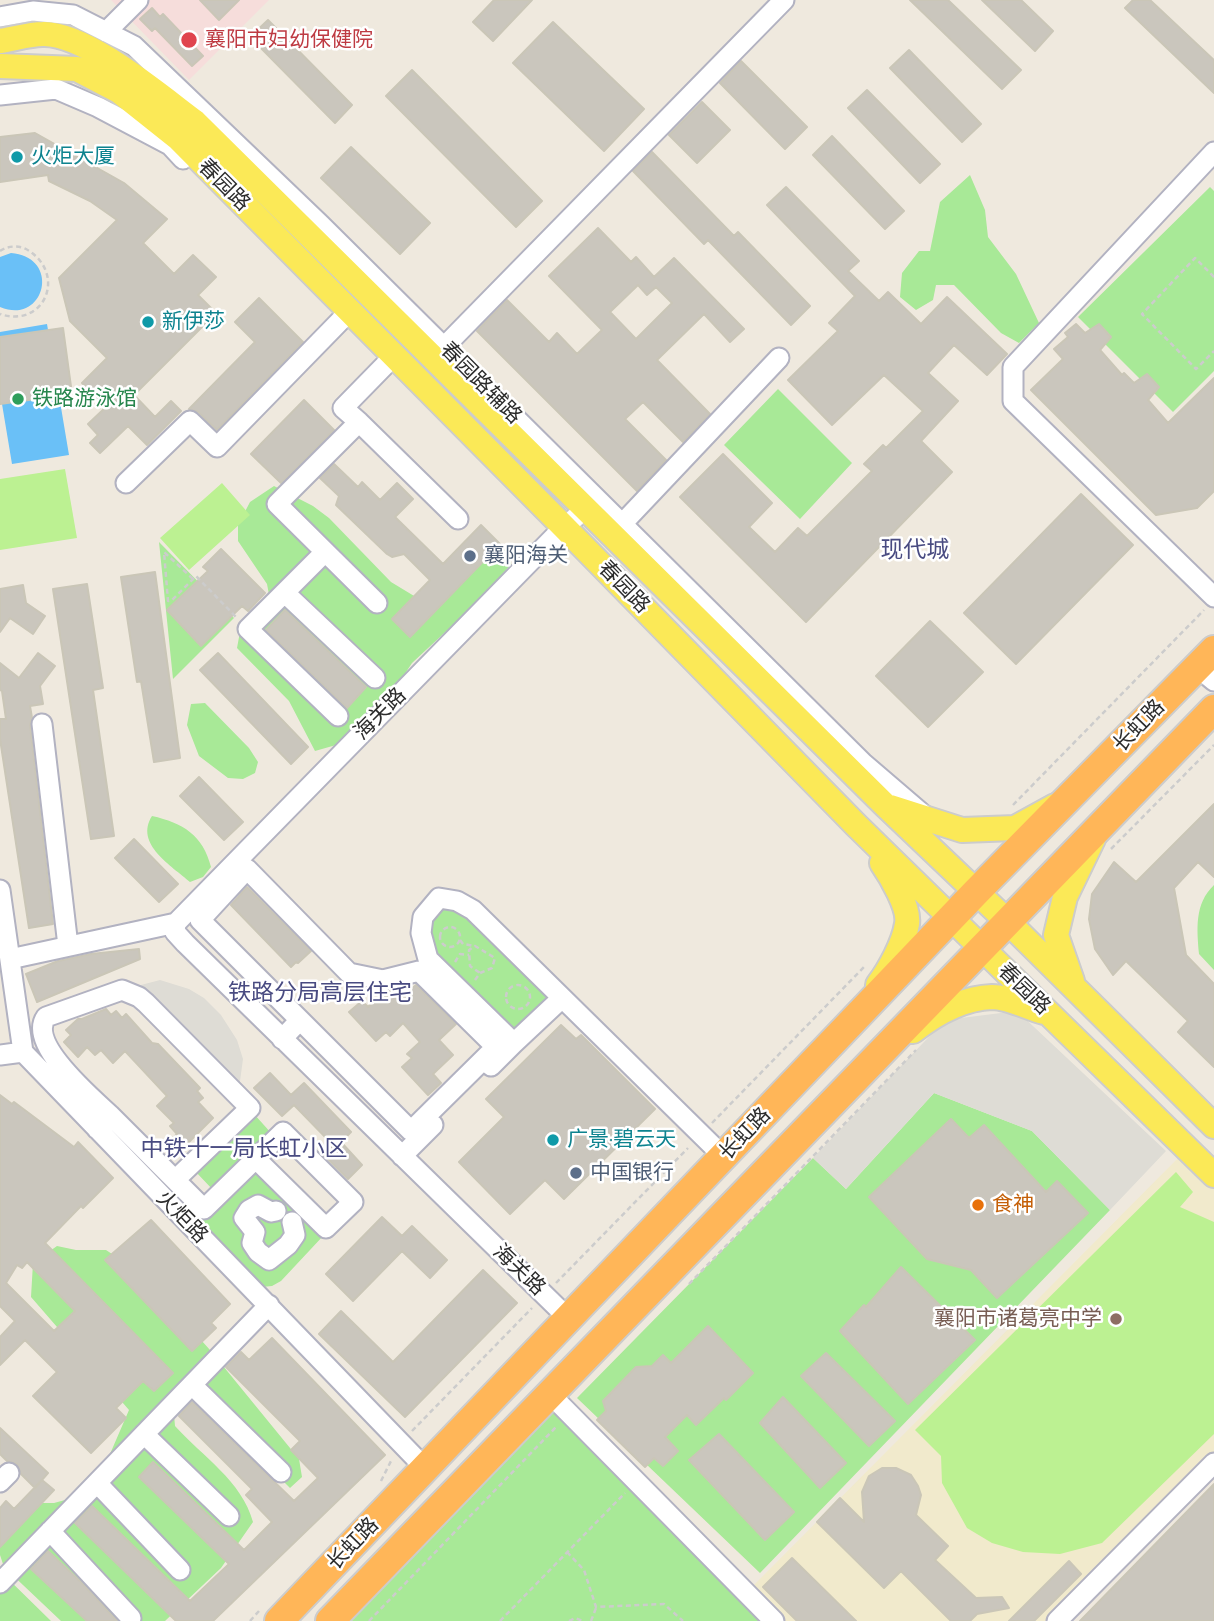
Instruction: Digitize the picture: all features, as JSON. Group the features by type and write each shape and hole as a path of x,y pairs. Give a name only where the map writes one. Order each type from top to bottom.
{"highway":[{"name":"长虹路","path":"269,1616 426,1469 976,892 1068,799 1208,666"},
{"name":"长虹路","path":"330,1621 560,1404 866,1068 1009,922 1102,842 1214,709"}],"main road":[{"name":"春园路","path":"0,41 44,34 80,43 125,69 195,122 1214,1126"},
{"name":"春园路","path":"0,66 77,68 119,91 178,138 561,531 856,825 1214,1175"},
{"path":"886,805 962,830 1015,828 1068,799"},
{"path":"837,1038 890,970 908,922 897,884 856,825"},
{"path":"1074,989 1056,935 1065,897 1102,842"},
{"path":"866,1068 930,1017 961,1002 994,997 1049,1014"}],"street":[{"path":"106,32 138,0"},
{"path":"444,347 784,0"},
{"path":"72,8 80,43"},
{"name":"春园路辅路","path":"0,17 72,8 106,32 134,46 444,347 863,763 930,820"},
{"path":"0,95 56,89 98,107 170,145 342,319 561,531 851,829 889,873"},
{"path":"1209,603 1013,401 1013,367 1214,152"},
{"path":"126,483 190,421 217,447 342,319"},
{"path":"622,524 779,358"},
{"path":"387,363 343,408 458,519"},
{"path":"359,422 277,504 377,603"},
{"name":"海关路","path":"569,1319 175,932 176,923 586,508"},
{"path":"325,552 248,629 338,716"},
{"path":"285,593 375,678"},
{"path":"42,724 68,946"},
{"path":"247,869 349,973 383,980 419,971 496,1047 411,1131 300,1020 200,920 247,869"},
{"path":"0,890 23,1052 0,1055"},
{"path":"514,1043 428,959 421,933 423,917 439,898 457,901 473,910 723,1157"},
{"path":"9,958 176,923"},
{"path":"175,1180 250,1108 139,997 122,990 46,1017 43,1030 52,1055 103,1122 175,1180 205,1209 283,1132 353,1202 326,1228 292,1215"},
{"path":"402,1156 562,998"},
{"path":"282,1039 300,1020"},
{"name":"火炬路","path":"23,1052 103,1122 269,1305 426,1469"},
{"path":"256,1159 283,1186 292,1215"},
{"path":"283,1186 292,1215"},
{"path":"0,1583 269,1305"},
{"path":"192,1385 281,1472"},
{"path":"560,1404 774,1621"},
{"path":"144,1434 229,1516"},
{"path":"1057,1621 1214,1463"},
{"path":"97,1483 180,1570"},
{"path":"50,1531 131,1618"}],"path":[{"path":"0,251 5,247 22,247 39,257 48,273 50,288 45,300 34,311 22,316 9,317 0,314"},
{"path":"1214,277 1195,258 1142,314 1196,369 1214,351"},
{"path":"193,579 164,552 167,601 172,600 193,579 196,576 248,629"},
{"path":"990,829 1209,603"},
{"path":"1102,842 1214,745"},
{"path":"460,940 453,947 447,947 440,940 440,933 448,927 455,928 464,944 475,946 501,963"},
{"path":"475,946 469,950 470,966 480,973"},
{"path":"464,993 480,973 492,968 495,958"},
{"path":"380,1482 401,1442 866,965"},
{"path":"514,978 517,986 528,990 530,998 528,1004 519,1009 512,1007 507,1001 510,989 517,986"},
{"path":"681,1293 917,1049"},
{"path":"369,1621 560,1404"},
{"path":"500,1621 636,1481"},
{"path":"567,1552 584,1570 596,1607 591,1621"},
{"path":"596,1607 664,1604 683,1621"},
{"path":"250,1621 269,1616"},
{"path":"569,1621 575,1618 583,1621"}],"shaded area":[{"name":"襄阳市妇幼保健院","path":"111,0 269,0 189,80"},
{"path":"160,980 189,989 204,998 221,1015 237,1040 243,1059 238,1096 122,990"},
{"path":"1017,1011 1166,1151 1110,1210 1032,1131 934,1093 846,1189 813,1158 945,1020"},
{"name":"襄阳市诸葛亮中学","path":"1187,1149 1214,1175 1214,1463 1057,1621 774,1621 746,1593"}],"green space":[{"path":"970,175 985,210 988,237 1016,274 1039,323 1019,343 1001,333 954,285 936,285 933,300 916,310 900,297 902,273 919,251 930,251 940,202"},
{"path":"1210,187 1214,191 1214,371 1173,412 1078,317"},
{"path":"778,389 852,463 800,519 724,445"},
{"path":"65,469 77,538 0,550 0,479"},
{"path":"222,483 250,515 189,570 160,538"},
{"path":"274,486 313,506 329,518 391,582 424,602 470,566 505,549 511,564 483,597 412,663 389,698 360,719 343,743 315,751 289,701 237,648 242,621 270,600 267,584 238,541 238,525 250,502"},
{"path":"159,542 234,618 173,679"},
{"path":"205,703 249,748 258,762 255,773 243,779 228,778 199,756 187,725 191,704"},
{"path":"152,816 173,822 197,839 211,867 203,877 190,882 158,854 148,836"},
{"path":"1214,885 1214,970 1199,954 1198,918 1203,900"},
{"path":"457,901 562,998 514,1043 428,959 423,917"},
{"path":"934,1093 1032,1131 1110,1210 760,1573 577,1398 813,1158 846,1189"},
{"path":"254,1114 272,1134 213,1190 195,1171"},
{"path":"257,1167 324,1235 281,1281 262,1287 198,1221"},
{"name":"襄阳市诸葛亮中学","path":"1176,1172 1193,1192 1180,1207 1214,1222 1214,1434 1102,1543 1060,1554 1023,1552 992,1543 967,1528 942,1483 941,1456 915,1430"},
{"path":"57,1246 76,1250 106,1250 142,1274 210,1350 299,1459 302,1477 290,1488 200,1398 192,1395 174,1415 175,1426 220,1470 240,1494 253,1522 221,1568 165,1621 61,1621 4,1567 0,1555 0,1529 18,1513 42,1503 65,1500 110,1454 129,1410 31,1297 33,1263"},
{"path":"550,1394 774,1621 330,1621"},
{"path":"0,1571 51,1621 0,1621"}],"water":[{"path":"11,253 27,257 37,266 42,277 42,289 37,299 28,307 15,310 0,307 0,257"},
{"path":"47,324 69,455 12,464 0,392 0,332"}],"building":[{"path":"200,0 239,0 219,20"},
{"path":"494,0 532,0 493,41 473,22"},
{"path":"910,0 948,0 1021,70 1002,89"},
{"path":"982,0 1021,0 1053,31 1035,51"},
{"path":"1133,0 1150,0 1214,60 1214,93 1125,8"},
{"path":"152,8 160,17 163,14 203,56 192,66 155,28 152,31 140,19"},
{"path":"268,20 352,105 335,123 250,37"},
{"path":"553,22 644,109 604,151 513,63"},
{"path":"909,50 981,124 962,142 890,68"},
{"path":"741,61 807,127 785,149 720,83"},
{"path":"412,70 542,201 516,227 386,96"},
{"path":"867,90 940,164 920,183 848,108"},
{"path":"702,102 730,130 697,163 669,135"},
{"path":"35,133 124,183 167,219 143,243 174,274 193,255 216,277 198,295 216,313 134,395 155,417 171,401 181,411 147,445 128,426 100,453 90,443 98,435 88,424 106,407 82,383 107,358 70,321 59,278 117,220 90,201 49,181 48,175 0,182 0,137"},
{"path":"832,136 904,211 885,229 813,155"},
{"path":"351,147 430,223 400,254 321,178"},
{"path":"652,152 734,236 738,232 810,306 791,325 708,240 704,244 633,171"},
{"path":"786,187 859,261 848,271 879,301 888,292 921,324 947,297 1007,354 987,375 954,345 928,373 958,401 921,441 952,472 806,622 680,497 723,454 772,503 749,527 775,552 798,528 807,536 872,471 864,464 883,445 886,448 923,411 884,375 832,425 788,380 838,331 829,323 855,296 767,205"},
{"path":"598,228 631,262 636,257 654,277 674,258 744,329 730,342 704,314 657,360 710,414 683,442 643,402 625,419 666,460 637,491 477,331 507,300 549,342 557,333 577,354 602,330 549,276","holes":["638,285 647,295 656,287 672,303 636,339 610,312"]},
{"path":"259,298 303,342 217,430 198,412 189,409 255,342 235,322"},
{"path":"1076,324 1085,333 1099,324 1111,337 1100,350 1122,375 1124,373 1134,383 1147,374 1159,387 1148,400 1168,423 1214,378 1214,491 1197,508 1156,515 1031,390 1063,359 1054,349 1068,337 1065,333"},
{"name":"铁路游泳馆","path":"63,328 72,394 0,404 0,337"},
{"path":"304,400 334,430 281,483 251,454"},
{"name":"襄阳海关","path":"334,464 358,487 362,482 380,500 397,483 413,499 395,517 443,564 481,525 500,544 410,637 392,619 430,580 404,554 392,557 387,554 336,505 339,496 320,478"},
{"path":"1081,494 1133,545 1016,664 964,613"},
{"path":"221,549 265,593 248,611 242,606 201,646 167,610 208,571 203,567"},
{"path":"155,572 180,758 154,762 141,681 137,682 121,577"},
{"path":"87,584 103,688 93,690 114,836 91,839 53,589"},
{"path":"23,585 26,603 45,616 33,634 10,618 0,632 0,589"},
{"path":"285,610 366,687 347,708 266,630"},
{"path":"930,621 983,672 928,727 876,676"},
{"path":"38,653 55,666 40,686 43,704 30,706 53,924 29,928 0,739 0,719 6,719 0,690 0,663 19,678"},
{"path":"218,653 308,747 291,764 200,670"},
{"path":"199,777 243,822 224,840 180,796"},
{"path":"1214,804 1214,877 1198,862 1174,888 1186,955 1214,984 1214,1067 1178,1032 1188,1021 1126,961 1113,975 1095,949 1089,919 1092,894 1114,862 1136,882"},
{"path":"134,839 178,884 159,902 115,858"},
{"path":"247,887 311,951 298,963 291,967 231,905"},
{"path":"139,949 140,959 37,1002 26,974 58,961"},
{"path":"416,985 456,1024 439,1040 453,1055 433,1074 441,1083 428,1095 402,1067 412,1058 407,1054 420,1042 403,1023 390,1036 386,1032 376,1041 349,1012 362,1001 368,1007 384,992 394,990 401,998"},
{"path":"106,1009 111,1015 116,1011 122,1018 126,1014 152,1043 158,1044 200,1088 197,1091 203,1098 198,1102 213,1118 180,1151 170,1141 177,1134 170,1126 174,1123 157,1106 167,1096 125,1051 113,1063 101,1050 95,1055 87,1047 78,1057 64,1042 71,1035 66,1030 78,1019"},
{"name":"广景·碧云天","path":"561,1025 576,1039 581,1035 655,1109 564,1199 545,1180 510,1214 459,1162 504,1117 486,1099"},
{"path":"270,1073 291,1095 304,1083 351,1132 341,1142 362,1165 348,1179 323,1154 333,1145 294,1105 282,1116 254,1088"},
{"path":"0,1095 12,1104 14,1102 74,1147 78,1142 113,1178 45,1243 173,1373 154,1391 143,1381 116,1408 126,1418 91,1453 33,1396 57,1372 25,1340 0,1365 0,1337 15,1321 0,1306","holes":["27,1262 75,1311 54,1331 6,1283 17,1265 22,1268"]},
{"name":"食神","path":"951,1119 969,1138 984,1125 1046,1192 1057,1181 1088,1213 997,1298 971,1270 927,1259 869,1197"},
{"path":"382,1217 402,1236 412,1226 447,1260 430,1278 402,1251 353,1301 326,1274"},
{"path":"151,1220 230,1304 211,1323 216,1328 192,1351 105,1260"},
{"path":"901,1267 975,1340 908,1404 840,1331 864,1305 866,1307"},
{"path":"483,1270 517,1303 405,1417 319,1334 341,1311 393,1362"},
{"path":"708,1326 753,1373 696,1425 687,1415 665,1437 678,1451 663,1466 654,1458 645,1467 597,1420 606,1411 603,1401 636,1367 652,1366 663,1355 671,1363"},
{"path":"272,1338 385,1455 213,1621 176,1621 75,1523 92,1506 190,1601 229,1564 139,1477 153,1462 244,1550 272,1522 246,1495 252,1489 179,1416 192,1402 294,1501 318,1478 291,1450 300,1441 226,1367 241,1352 249,1360"},
{"path":"826,1353 895,1421 869,1446 801,1376"},
{"path":"783,1397 846,1463 820,1488 760,1423"},
{"path":"0,1428 48,1473 35,1488 21,1474 17,1464 7,1461 0,1454"},
{"path":"719,1434 794,1512 765,1540 689,1460"},
{"path":"882,1468 896,1468 911,1475 918,1486 921,1495 916,1515 948,1546 935,1560 976,1598 1002,1597 1009,1608 977,1614 970,1621 951,1621 901,1571 884,1588 817,1522 840,1498 864,1522 862,1492 869,1476"},
{"path":"42,1480 54,1490 0,1547 0,1508 6,1501 14,1509"},
{"path":"1214,1484 1214,1621 1080,1621"},
{"path":"48,1551 117,1621 87,1621 31,1569"},
{"path":"792,1558 856,1621 797,1621 763,1587"},
{"path":"1069,1561 1081,1574 1034,1621 1009,1621"}],"place":[{"name":"襄阳市妇幼保健院","path":"189,40"},
{"name":"火炬大厦","path":"17,157"},
{"name":"新伊莎","path":"148,322"},
{"name":"铁路游泳馆","path":"18,399"},
{"name":"襄阳海关","path":"470,556"},
{"name":"广景·碧云天","path":"553,1140"},
{"name":"中国银行","path":"576,1173"},
{"name":"食神","path":"978,1205"},
{"name":"襄阳市诸葛亮中学","path":"1116,1319"}],"district":[{"name":"现代城","path":"915,550"},
{"name":"铁路分局高层住宅","path":"320,993"},
{"name":"中铁十一局长虹小区","path":"244,1149"}]}
